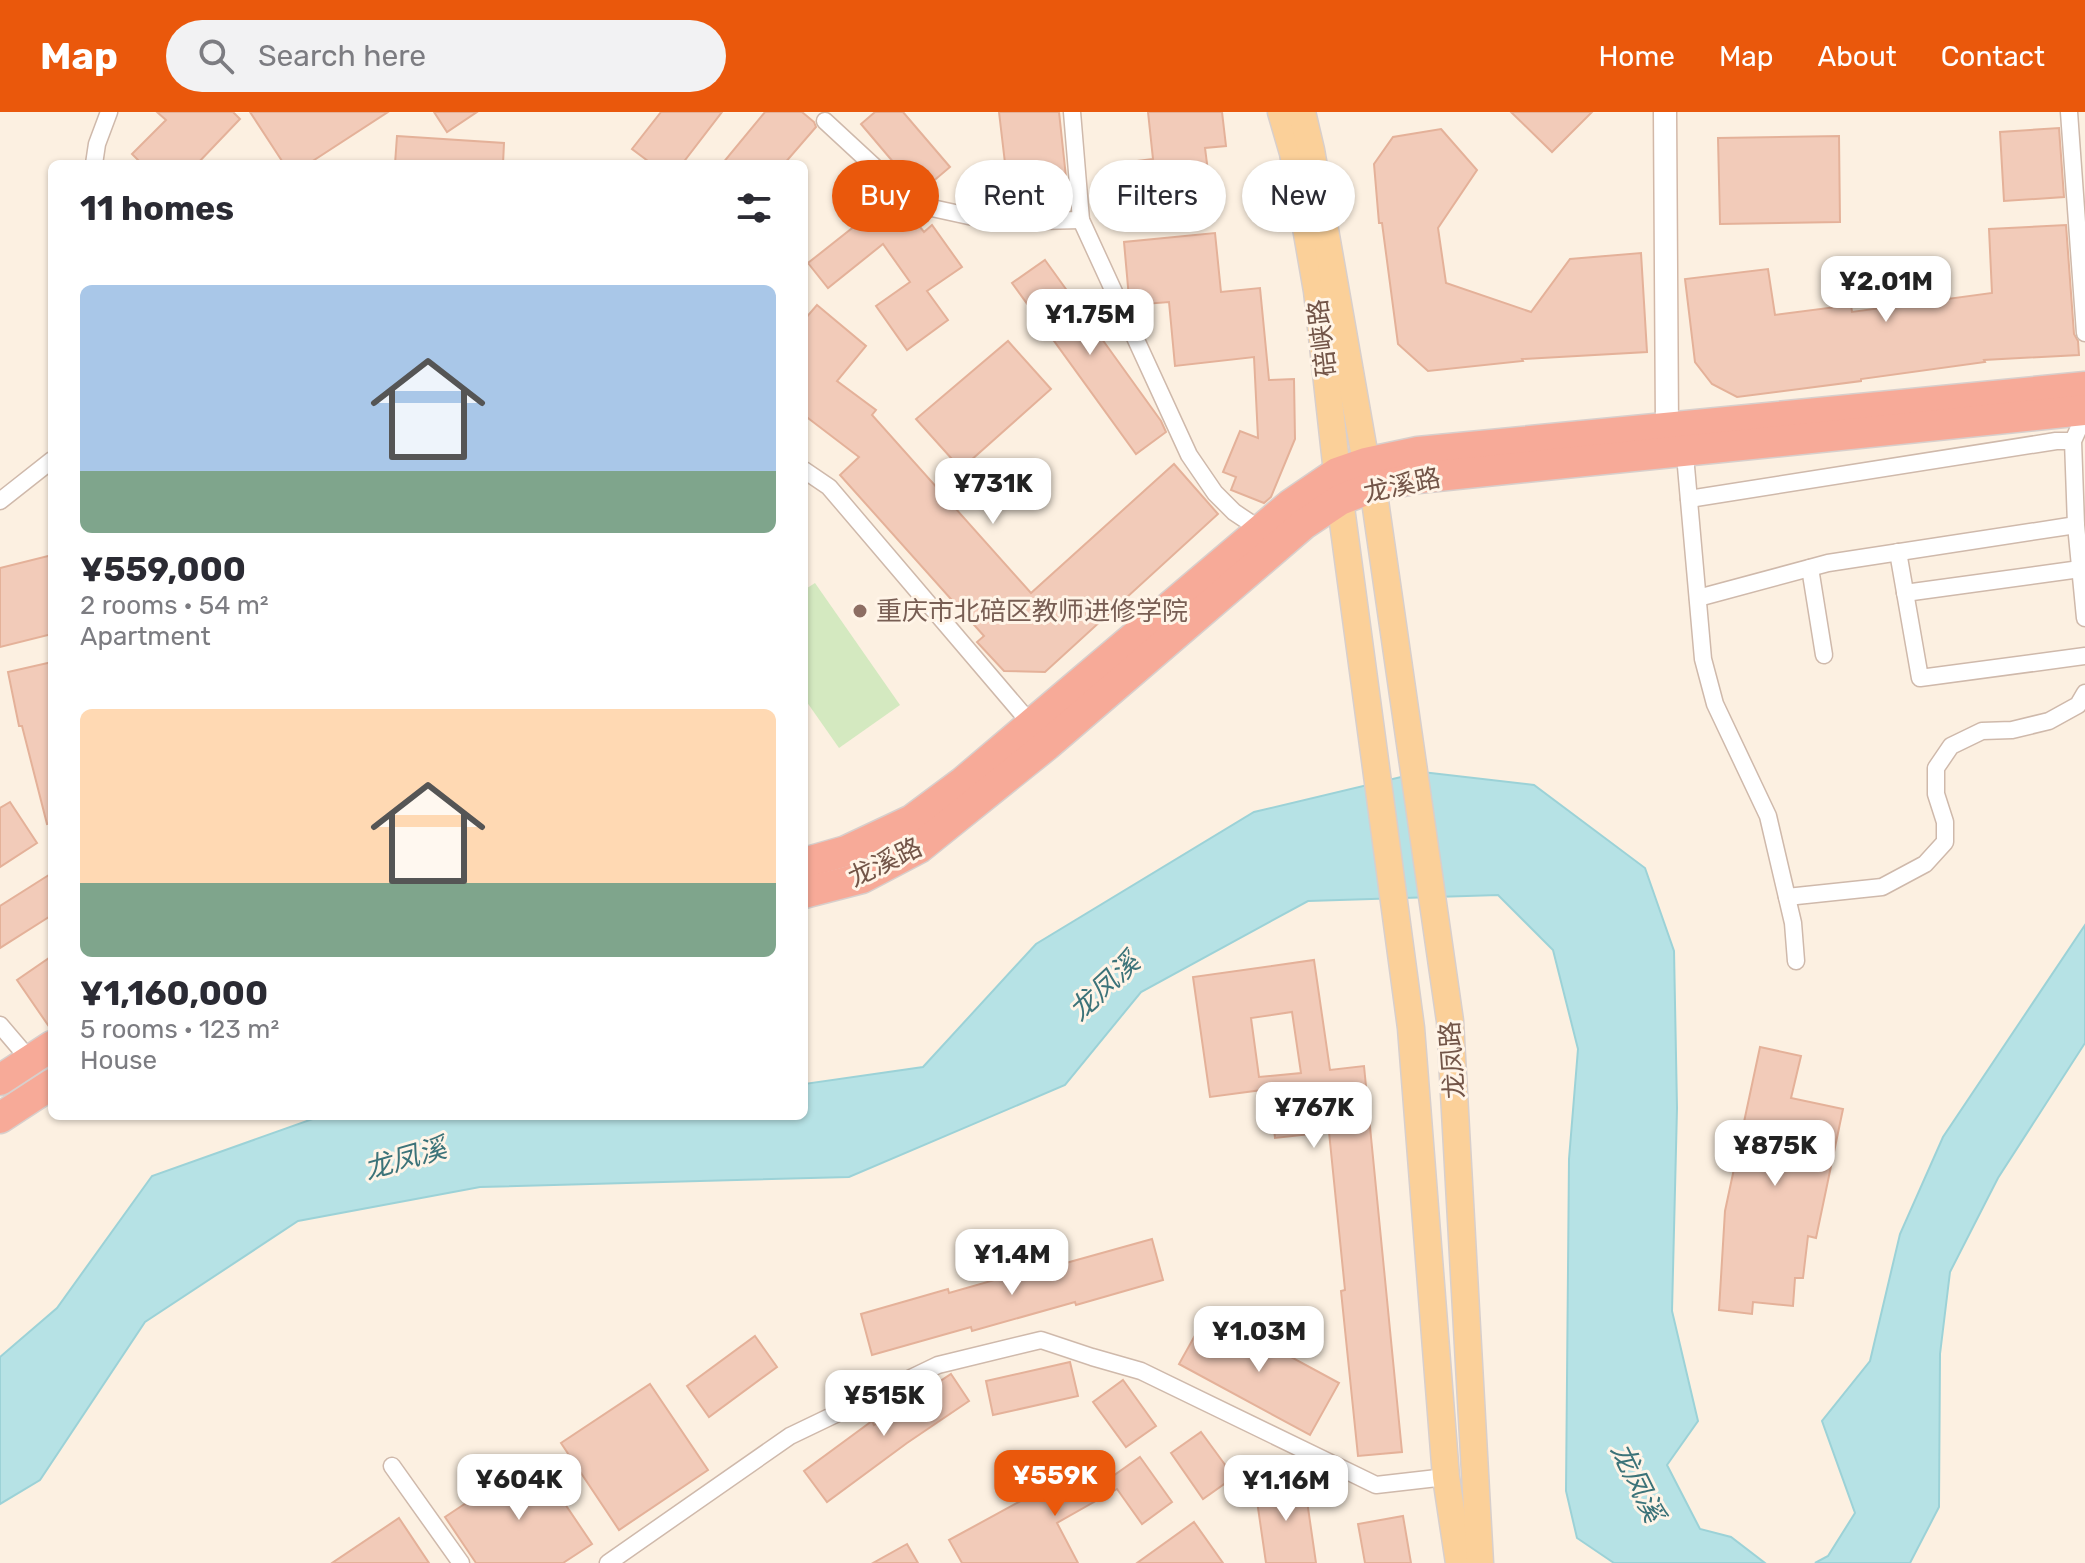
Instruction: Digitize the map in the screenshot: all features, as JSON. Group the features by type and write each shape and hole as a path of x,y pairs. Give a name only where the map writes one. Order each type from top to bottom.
{"highway":[{"name":"龙溪路","path":"1678,435 2085,387"},
{"name":"龙溪路","path":"808,862 846,851 912,820 963,782 1290,505 1418,452 2085,412"},
{"name":"龙溪路","path":"808,892 862,878 919,848 1047,745 1354,481"},
{"path":"0,1080 41,1052"},
{"path":"0,1118 48,1087"}],"main road":[{"name":"碚峡路","path":"1281,112 1293,153 1354,481 1384,561"},
{"name":"碚峡路","path":"1302,112 1311,150 1354,481 1349,566"},
{"name":"龙凤路","path":"1384,561 1450,1021 1480,1563"},
{"name":"龙凤路","path":"1349,566 1411,1028 1446,1477 1459,1563"}],"street":[{"path":"95,160 109,112"},
{"path":"1072,112 1081,220 1189,455 1215,493 1234,512 1261,530"},
{"path":"1665,112 1678,435 1689,499 1703,659 1715,704 1768,816 1793,923 1796,961"},
{"path":"2069,112 2085,333"},
{"path":"825,121 878,170 932,208 996,222 1081,220"},
{"path":"2085,412 2073,441 2076,525 2085,618"},
{"path":"1689,499 2056,441 2073,441"},
{"path":"0,501 48,463"},
{"path":"808,473 829,487 1031,724"},
{"path":"1698,598 1828,563 2076,525"},
{"path":"1898,552 1920,678 2085,656"},
{"path":"1810,568 1824,655"},
{"path":"1905,593 2080,569"},
{"path":"1787,897 1882,887 1925,864 1945,842 1945,822 1936,794 1936,768 1951,746 1982,731 2012,730 2049,721 2078,705 2085,693"},
{"path":"0,1025 41,1052"},
{"path":"608,1563 790,1436 938,1365 1041,1340 1141,1371 1376,1485 1446,1477"},
{"path":"392,1466 461,1563"}],"green space":[{"path":"815,583 900,705 839,748 808,704 808,587"}],"water":[{"name":"龙凤溪","path":"1422,772 1534,785 1645,868 1674,951 1677,1108 1672,1311 1698,1421 1667,1465 1700,1529 1731,1537 1765,1563 1614,1563 1577,1538 1566,1491 1569,1159 1578,1049 1553,950 1498,895 1308,901 1141,992 1065,1085 849,1177 480,1187 298,1221 145,1322 40,1480 0,1504 0,1357 57,1308 152,1176 310,1120 808,1120 808,1083 923,1067 1036,944 1254,812"},
{"path":"2085,925 2085,1043 1998,1178 1950,1272 1940,1354 1939,1507 1910,1563 1815,1563 1828,1556 1855,1513 1822,1421 1870,1361 1900,1234 1943,1137"}],"building":[{"path":"157,112 233,112 240,119 201,160 138,160 132,154 166,120"},
{"path":"250,112 388,112 314,160 281,160"},
{"path":"434,112 477,112 447,132"},
{"path":"661,112 722,112 685,160 647,160 632,149"},
{"path":"765,112 802,112 816,127 787,160 725,160"},
{"path":"875,112 903,112 950,167 939,176 939,160 891,160 861,124"},
{"path":"999,112 1059,112 1064,160 1005,160"},
{"path":"1148,112 1222,112 1226,146 1205,148 1207,160 1145,160 1153,159"},
{"path":"1511,112 1592,112 1552,152"},
{"path":"2059,128 2064,197 2004,201 2000,132"},
{"path":"1441,129 1477,170 1438,228 1446,283 1531,312 1570,259 1641,253 1647,352 1522,359 1428,371 1398,344 1382,223 1379,223 1374,164 1393,137"},
{"path":"397,136 504,143 503,160 395,160"},
{"path":"1839,136 1840,222 1720,224 1718,138"},
{"path":"2066,225 2074,334 2079,355 1984,360 1861,381 1737,397 1712,384 1695,362 1685,279 1768,269 1775,315 1851,305 1852,312 1992,293 1989,229"},
{"path":"847,232 937,232 962,267 927,291 948,320 907,350 876,306 910,282 883,244 828,288 808,263"},
{"path":"1215,233 1221,292 1260,288 1269,380 1294,379 1295,439 1271,497 1264,503 1231,490 1236,477 1223,472 1240,431 1258,438 1254,357 1175,366 1169,302 1132,305 1129,298 1124,242"},
{"path":"1045,260 1161,421 1166,432 1136,454 1012,283"},
{"path":"817,305 866,346 837,381 876,410 872,415 1031,593 1174,464 1218,514 1045,672 1004,671 977,642 984,636 840,475 859,457 808,418 808,315"},
{"path":"1008,341 1051,389 961,469 916,419"},
{"path":"48,556 48,635 0,647 0,568"},
{"path":"48,663 48,824 22,726 19,726 8,672"},
{"path":"10,802 37,843 0,867 0,808"},
{"path":"48,876 48,918 0,948 0,906"},
{"path":"48,959 48,1025 17,980"},
{"path":"1314,960 1330,1070 1364,1066 1402,1452 1358,1456 1329,1132 1275,1138 1270,1089 1210,1097 1193,977","holes":["1292,1012 1301,1073 1259,1077 1251,1018"]},
{"path":"1760,1047 1801,1056 1791,1098 1843,1109 1816,1238 1808,1236 1803,1278 1795,1278 1793,1306 1753,1302 1752,1314 1719,1310 1725,1211"},
{"path":"1152,1239 1163,1280 1076,1305 1075,1302 972,1331 971,1327 872,1355 861,1314 948,1289 949,1293"},
{"path":"1208,1312 1339,1383 1310,1435 1179,1364"},
{"path":"755,1336 777,1367 709,1417 687,1386"},
{"path":"1070,1362 1078,1396 993,1415 986,1381"},
{"path":"951,1374 969,1401 827,1502 804,1471 872,1421 874,1425"},
{"path":"1123,1380 1156,1426 1126,1447 1093,1402"},
{"path":"650,1384 708,1470 619,1530 561,1443"},
{"path":"1201,1432 1234,1477 1203,1499 1171,1453"},
{"path":"1140,1457 1172,1502 1142,1524 1117,1489 1057,1523 1078,1563 962,1563 949,1540 1085,1466 1096,1488"},
{"path":"534,1458 592,1544 563,1563 476,1563 445,1517"},
{"path":"1304,1480 1316,1563 1266,1563 1255,1487"},
{"path":"1403,1516 1411,1563 1365,1563 1358,1524"},
{"path":"399,1518 429,1563 332,1563"},
{"path":"1194,1522 1223,1563 1137,1563"},
{"path":"907,1544 918,1563 873,1563"}],"place":[{"name":"重庆市北碚区教师进修学院","path":"860,611"}]}
